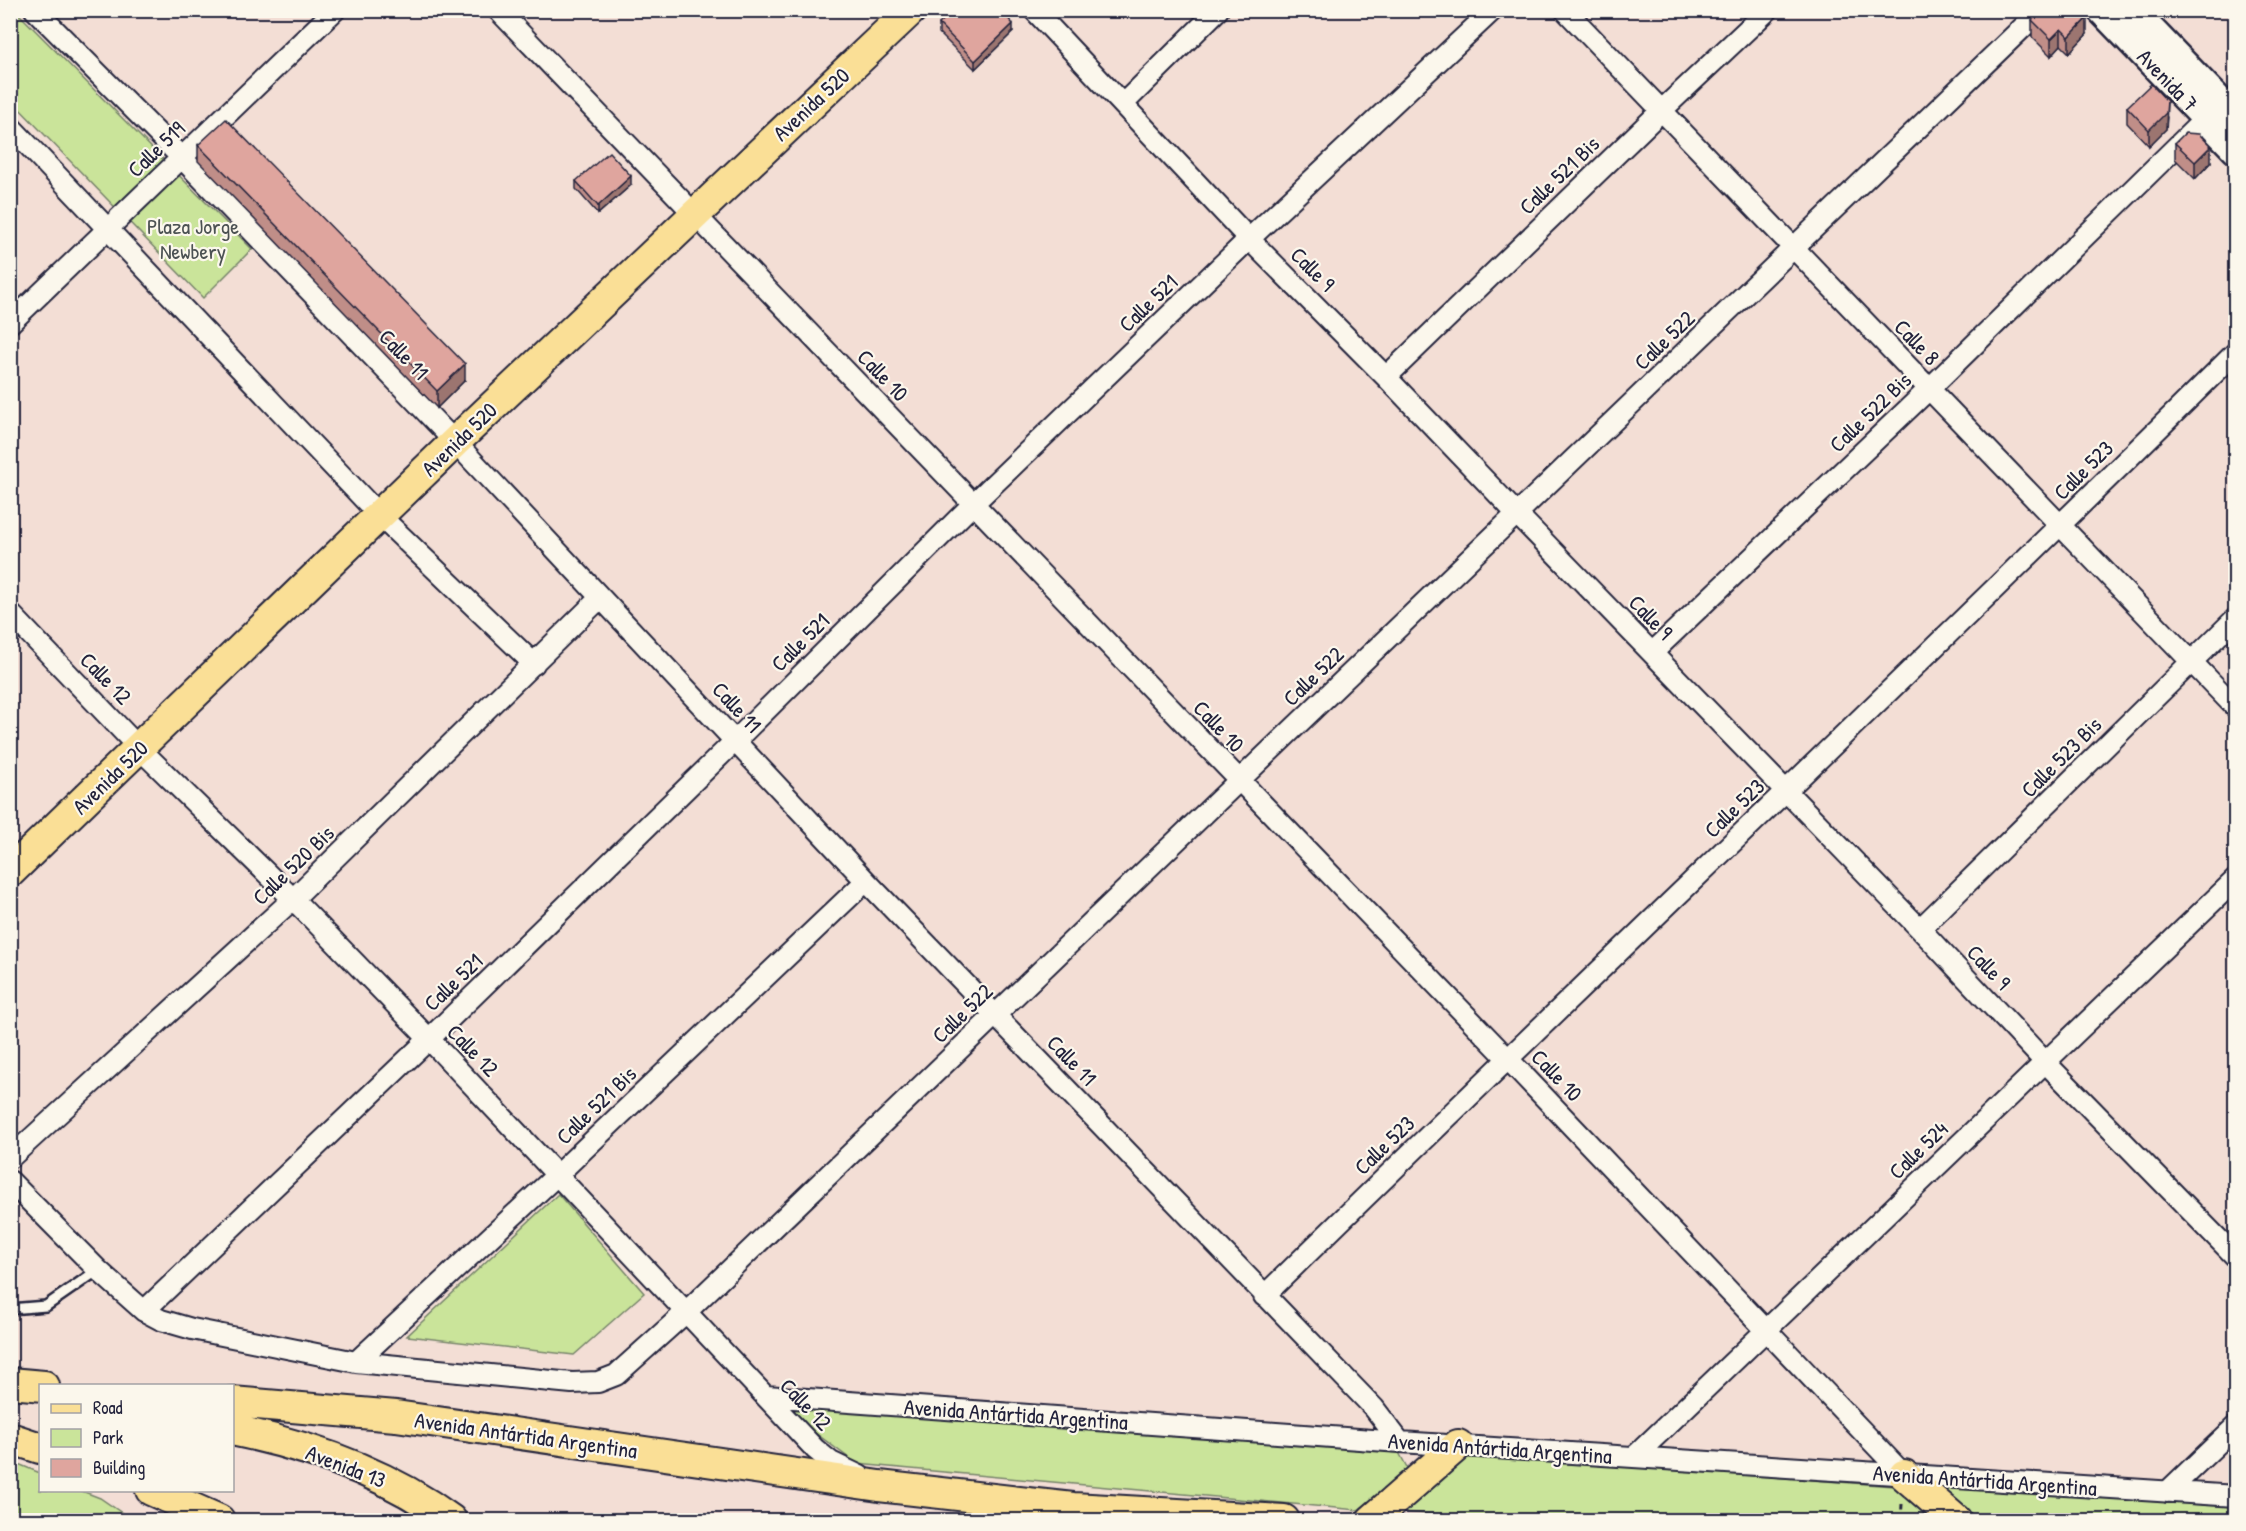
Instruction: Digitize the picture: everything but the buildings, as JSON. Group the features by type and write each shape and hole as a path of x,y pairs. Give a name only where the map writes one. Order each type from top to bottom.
{"main road":[{"name":"Avenida 520","path":"10,872 455,442 911,10"},
{"name":"Avenida 7","path":"2101,10 2220,113"},
{"name":"Avenida 7","path":"2132,10 2220,113 2235,150"},
{"path":"10,1384 39,1386"},
{"path":"10,1384 39,1391"},
{"name":"Avenida Antártida Argentina","path":"234,1402 396,1416 879,1486 1073,1508 1284,1521"},
{"name":"Avenida 13","path":"234,1431 301,1448 363,1470 429,1504 451,1521"},
{"path":"10,1438 39,1448"},
{"path":"1372,1521 1458,1446"},
{"path":"1904,1474 1956,1521"},
{"path":"127,1492 173,1521"},
{"path":"153,1492 219,1521"}],"street":[{"name":"Calle 11","path":"35,10 455,442 867,881 1374,1408 1400,1442"},
{"name":"Calle 519","path":"10,323 335,10"},
{"name":"Calle 10","path":"498,10 974,503 1904,1474"},
{"name":"Calle 9","path":"1034,10 1250,239 1653,652 2235,1257"},
{"path":"1124,103 1218,10"},
{"name":"Calle 521","path":"144,1311 429,1039 736,740 974,503 1492,10"},
{"name":"Calle 8","path":"1564,10 2062,525 2235,708"},
{"name":"Calle 521 Bis","path":"1386,377 1768,10"},
{"name":"Calle 522","path":"356,1362 572,1383 598,1382 616,1375 685,1313 2041,10"},
{"name":"Calle 522 Bis","path":"1653,652 2220,113"},
{"path":"10,126 110,228 379,515 534,664"},
{"name":"Calle 523","path":"1264,1296 1507,1058 2062,525 2235,352"},
{"name":"Calle 520 Bis","path":"10,1158 293,899 600,598"},
{"name":"Calle 12","path":"10,613 140,748 293,899 429,1039 815,1449 831,1462 879,1486"},
{"name":"Calle 523 Bis","path":"1920,929 2235,618"},
{"name":"Calle 524","path":"1634,1456 2235,879"},
{"name":"Calle 521 Bis","path":"356,1362 867,881"},
{"path":"10,1181 98,1270 144,1311 161,1320 192,1329 356,1362"},
{"name":"Avenida Antártida Argentina","path":"766,1396 1458,1446 2235,1496"},
{"path":"2167,1492 2235,1426"}],"lane":[{"path":"10,1309 46,1306 98,1270"}],"path":[{"path":"1901,1511 1901,1521"}],"green space":[{"name":"Plaza Jorge Newbery","path":"11,11 16,11 252,249 203,298 11,100"},
{"path":"558,1194 644,1293 574,1355 407,1336"},
{"path":"766,1396 1397,1449 1409,1471 1358,1510 857,1464"},
{"path":"1469,1455 1907,1487 1938,1520 1509,1520 1401,1512"},
{"path":"11,1461 39,1473 39,1492 85,1492 100,1498 132,1520 11,1520"},
{"path":"1938,1487 2235,1507 2235,1520 1974,1520"}]}
